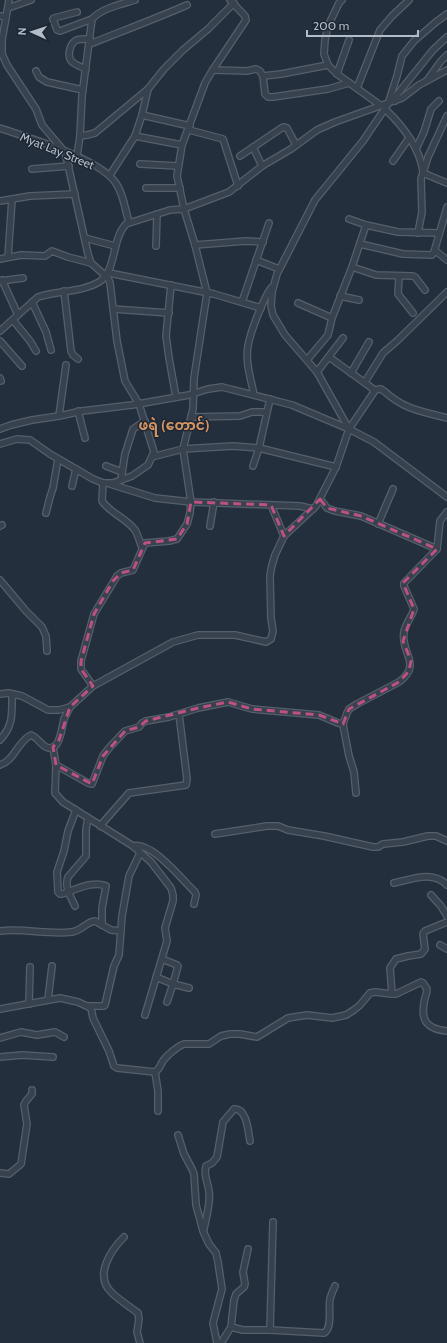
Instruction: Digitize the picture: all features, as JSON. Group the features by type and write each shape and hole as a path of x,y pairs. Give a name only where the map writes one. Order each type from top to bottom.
{"street":[{"path":"9,0 8,8 3,16 2,54 36,109 42,125 64,152 69,166 84,238 91,263"},
{"path":"8,8 31,0"},
{"path":"77,12 54,18 53,19 57,30 60,31 92,19 96,15 110,8 135,0"},
{"path":"357,88 380,30 392,16 410,0"},
{"path":"340,1 328,26 324,40 324,54 328,65 349,83 384,106 397,120 416,149 421,161 423,173"},
{"path":"80,136 87,136 95,133 148,89 164,69 183,50 208,29 232,2 245,16 246,20 206,83 182,145 178,166 177,176 184,209 207,293 194,378 193,409 183,449 191,502 188,524 177,539 145,543 133,570 121,573 117,576 94,614 81,665 83,672 93,686"},
{"path":"86,69 72,62 70,59 69,52 72,43 78,39 90,41 152,20 187,5"},
{"path":"349,429 317,372 285,335 273,315 271,306 273,286 279,269 315,200 363,141 384,106 397,76 402,56 414,41 447,14"},
{"path":"77,156 83,90 92,19"},
{"path":"395,101 395,97 433,50 447,37"},
{"path":"337,74 349,40"},
{"path":"428,80 447,55"},
{"path":"263,76 328,65"},
{"path":"213,70 247,71 256,69 260,71 263,76 265,94 268,97 328,89 349,83"},
{"path":"0,331 38,297 89,286 99,282 107,274 122,228 129,222 170,210 184,209 229,192 262,166 317,130 402,98 419,85 447,70"},
{"path":"36,71 39,77 47,82 83,90"},
{"path":"110,175 135,136 148,89"},
{"path":"416,149 424,132 431,109 439,101"},
{"path":"142,115 223,139 238,186"},
{"path":"418,233 422,212 421,187 423,173 428,157 447,116"},
{"path":"240,156 275,131 285,126 296,145"},
{"name":"Myat Lay Street","path":"0,128 77,156 102,169 110,175 118,185 129,222"},
{"path":"135,136 182,145"},
{"path":"393,161 409,138"},
{"path":"252,148 262,166"},
{"path":"140,164 178,166"},
{"path":"32,169 69,166"},
{"path":"423,173 447,183"},
{"path":"146,188 180,188"},
{"path":"0,201 30,196 75,194"},
{"path":"8,257 12,199"},
{"path":"360,244 403,254 432,255 447,208"},
{"path":"156,246 157,214"},
{"path":"349,219 398,232 440,233"},
{"path":"242,302 269,222"},
{"path":"307,360 328,335 332,318 352,267 366,224"},
{"path":"84,238 115,246"},
{"path":"195,245 240,241 263,242"},
{"path":"0,259 21,255 44,256 52,251 91,263 107,274 171,285 261,308"},
{"path":"434,252 437,252 447,260"},
{"path":"256,260 279,269"},
{"path":"352,267 376,275 415,277 425,290"},
{"path":"105,483 113,483 132,476 148,465 154,452 139,404 125,381 117,341 110,284 107,274"},
{"path":"399,276 398,294 412,313"},
{"path":"18,315 1,280 23,278"},
{"path":"171,285 166,336 176,397"},
{"path":"254,395 249,370 248,346 261,308 273,286"},
{"path":"64,291 71,351 78,359"},
{"path":"365,382 383,353 447,292"},
{"path":"340,296 359,300"},
{"path":"32,302 46,332 51,350"},
{"path":"298,303 332,318"},
{"path":"114,309 168,313"},
{"path":"13,320 36,351"},
{"path":"317,372 343,338"},
{"path":"0,341 22,366"},
{"path":"351,373 370,342"},
{"path":"329,357 374,390 381,389 401,405 410,409 447,418"},
{"path":"58,416 66,365"},
{"path":"0,429 32,420 78,411 139,404 222,387 292,405 349,429 374,442 447,497"},
{"path":"145,1015 167,941 165,928 173,901 173,895 170,888 150,862 133,846 63,802 55,793 56,765 54,747 59,740 64,720 70,707 93,686 173,642 198,635 235,635 266,642 271,638 273,631 270,576 272,565 284,536 316,506 336,467 349,429 374,390"},
{"path":"253,466 259,448 270,399"},
{"path":"78,411 85,438"},
{"path":"191,417 240,416 252,412 266,412"},
{"path":"121,480 125,454 133,429 145,421"},
{"path":"0,444 17,440 30,440 94,479 155,498 191,502 300,506 313,509"},
{"path":"152,456 183,449 234,446 259,448 336,467"},
{"path":"46,513 54,488 58,458"},
{"path":"106,466 122,472"},
{"path":"72,486 76,469"},
{"path":"105,483 102,501 106,507 136,531 142,548"},
{"path":"378,524 393,489"},
{"path":"320,499 327,508 361,516 437,549"},
{"path":"210,526 214,502"},
{"path":"271,505 284,536"},
{"path":"356,793 354,772 349,756 343,724 350,709 399,682 409,671 411,661 403,641 406,627 414,609 404,583 437,549 440,521 447,512"},
{"path":"0,580 42,628 46,636 47,651"},
{"path":"0,694 8,692 22,696 48,710 53,711 70,707"},
{"path":"0,740 8,730 12,719 12,697 14,694"},
{"path":"56,765 92,784 103,756 125,731 139,727 146,721 228,702 252,709 319,715 343,724"},
{"path":"100,826 129,793 186,785 187,779 179,714"},
{"path":"0,765 6,763 24,740 30,735 37,738 44,746 48,748 54,747"},
{"path":"76,810 68,831 64,851 57,872 58,892 60,894 92,884 104,884 106,886 102,908 102,925"},
{"path":"75,906 68,892 68,877 87,854 86,829 88,818"},
{"path":"215,834 271,826 372,847 428,836 436,836 447,841"},
{"path":"133,846 142,846 156,853 176,871 195,892 196,895 194,904"},
{"path":"0,1009 60,998 78,1002 82,1005 104,1006 114,966 119,955 122,916 129,876 140,853"},
{"path":"394,883 431,876 447,885"},
{"path":"392,994 390,968 396,960 421,954 425,949 423,934 425,931 447,921 441,906 431,895"},
{"path":"0,931 13,930 47,933 73,932 80,930 92,921 95,921 111,930 121,931"},
{"path":"440,945 447,949"},
{"path":"162,959 178,966 167,1002"},
{"path":"48,1000 52,966"},
{"path":"29,1004 30,967"},
{"path":"156,977 173,984 189,988"},
{"path":"155,1072 158,1070 164,1058 180,1045 209,1044 221,1036 230,1034 257,1037 288,1018 307,1015 332,1018 346,1015 360,1005 370,993 376,992 392,994 423,982 427,989 423,1016 426,1024 432,1028 447,1032"},
{"path":"88,1006 93,1012 94,1018 114,1066 155,1072"},
{"path":"0,1038 21,1032 37,1035 55,1032 64,1037"},
{"path":"0,1057 22,1055 53,1057"},
{"path":"155,1072 158,1091 158,1111"},
{"path":"0,1173 9,1174 21,1164 26,1124 24,1105 32,1094 32,1090"},
{"path":"203,1231 209,1202 209,1191 205,1170 206,1166 212,1163 217,1157 223,1122 234,1109 238,1109 245,1116 250,1141"},
{"path":"178,1135 184,1154 194,1174 196,1205 203,1231 209,1244 216,1253 221,1279 222,1289 213,1323 217,1343"},
{"path":"270,1330 273,1222"},
{"path":"124,1237 117,1244 108,1258 104,1271 104,1279 110,1291 138,1313 139,1319 137,1332 140,1343"},
{"path":"221,1343 230,1327 236,1294 244,1287 245,1284 243,1272 248,1249"},
{"path":"230,1327 243,1330 324,1333 326,1332 330,1315 330,1299 335,1286"}],"highlighted area":[{"path":"320,499 327,508 361,516 437,549 403,583 414,609 403,641 411,661 409,671 399,682 349,709 343,724 319,715 252,709 228,702 198,708 146,721 139,727 125,731 103,756 92,784 56,765 53,747 59,740 70,707 93,686 81,669 81,661 94,614 113,581 121,573 133,570 145,543 177,539 187,524 191,502 271,505 284,536"}],"district":[{"name":"ဖရဲ (တောင်)","path":"174,425"}]}
